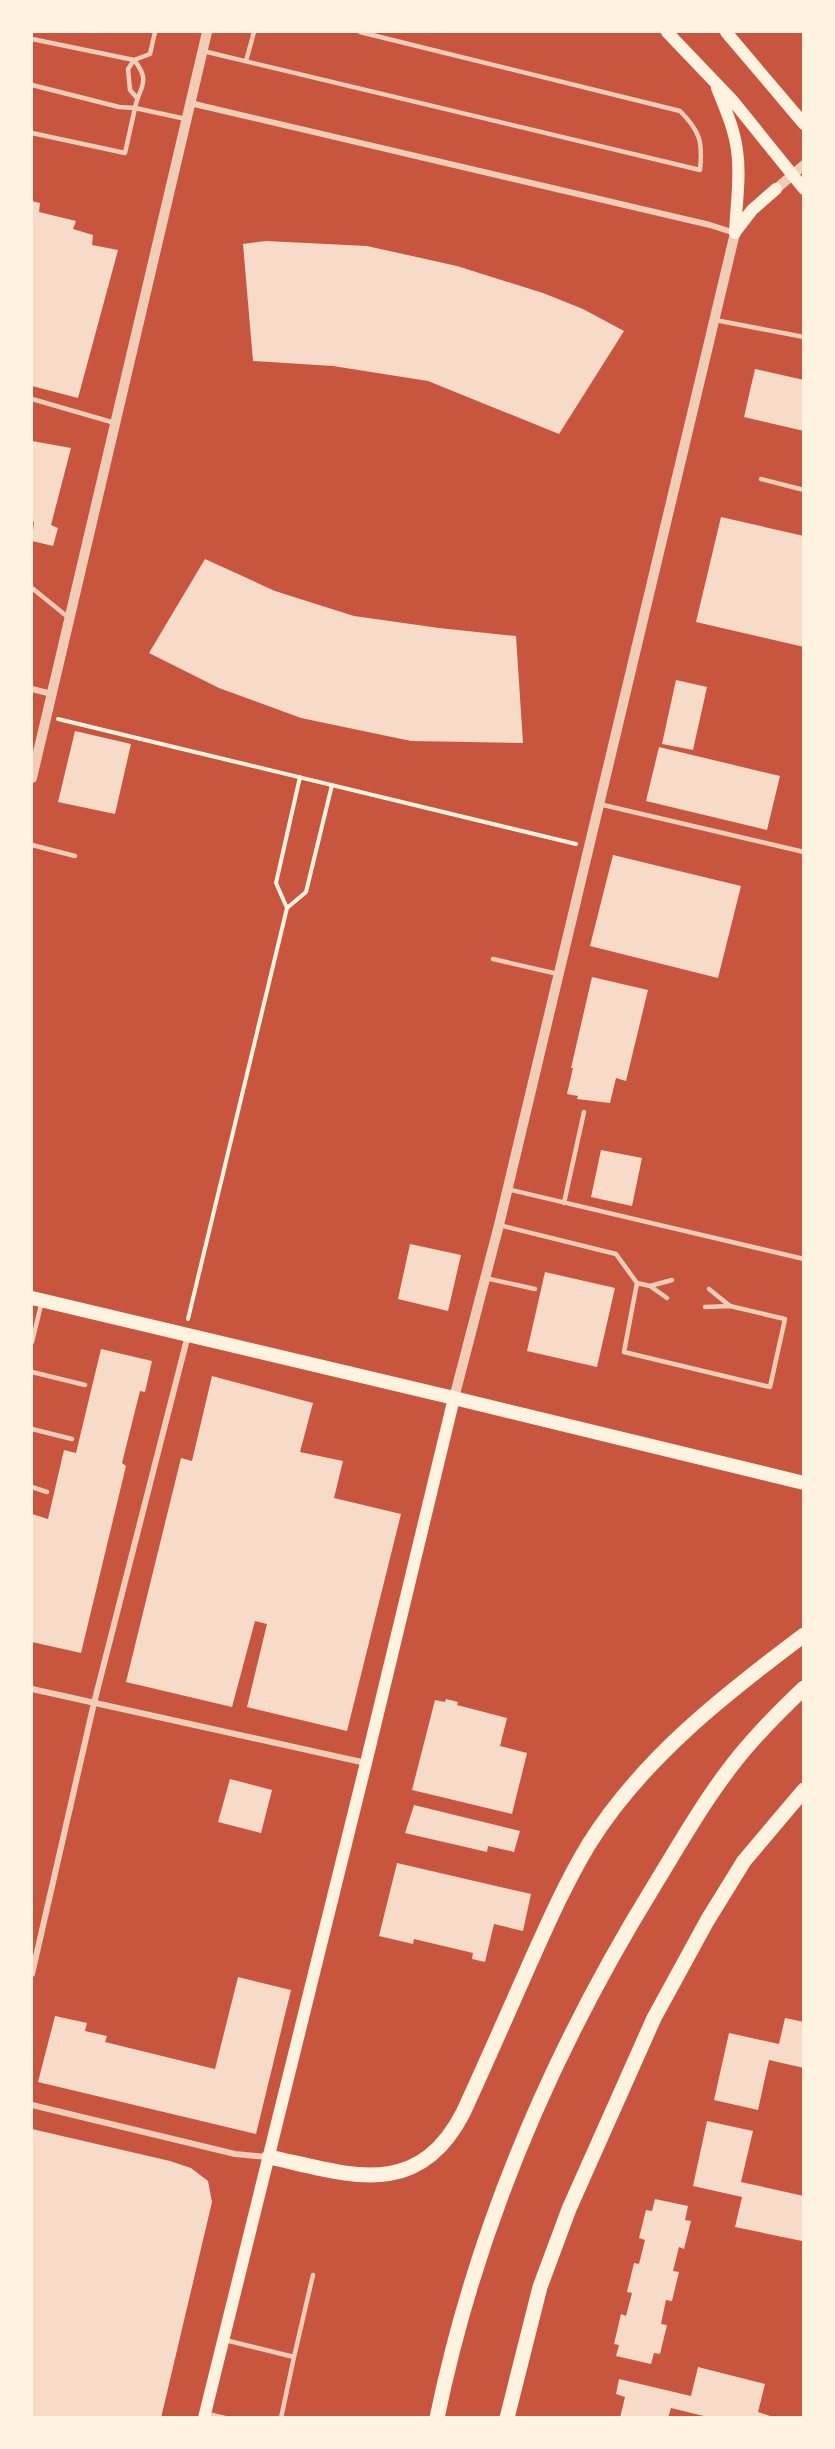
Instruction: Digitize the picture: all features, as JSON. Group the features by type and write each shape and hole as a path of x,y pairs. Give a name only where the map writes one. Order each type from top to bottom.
{"highway":[{"path":"269,2157 348,2174 378,2176 406,2169 421,2162 440,2147 456,2127 463,2113 556,1905 589,1844 638,1779 696,1720 740,1682 804,1635"},
{"path":"437,2418 460,2327 499,2199 554,2068 610,1957 698,1816 751,1741 804,1688"},
{"path":"507,2418 540,2287 569,2208 654,2018 707,1920 744,1861 804,1790"}],"main road":[{"path":"667,32 714,79 804,189"},
{"path":"726,32 804,124"},
{"path":"714,79 737,148 735,233"},
{"path":"735,233 752,210 776,189"},
{"path":"37,1299 804,1483"},
{"path":"204,2415 454,1398"}],"street":[{"path":"32,778 207,32"},
{"path":"190,103 710,225 735,233 499,1225 454,1398"},
{"path":"776,189 804,165"},
{"path":"32,689 51,694"},
{"path":"32,1974 94,1703 186,1335"},
{"path":"32,1689 366,1763"},
{"path":"32,2106 235,2154 269,2157"}],"lane":[{"path":"32,39 134,60 150,54 156,32"},
{"path":"246,61 254,32"},
{"path":"203,51 699,170 700,140 689,120 680,111 360,32"},
{"path":"32,133 125,153 137,98 143,89 142,70 134,60"},
{"path":"134,60 128,69 130,90 137,98"},
{"path":"32,85 119,107 135,108 186,119"},
{"path":"713,320 804,337"},
{"path":"32,399 115,423"},
{"path":"761,479 804,489"},
{"path":"32,588 69,618"},
{"path":"598,804 804,852"},
{"path":"32,845 75,856"},
{"path":"493,959 558,974"},
{"path":"564,1203 584,1112"},
{"path":"507,1189 804,1259"},
{"path":"499,1225 616,1254 637,1283 650,1286 667,1298"},
{"path":"485,1278 535,1289"},
{"path":"650,1286 672,1280"},
{"path":"637,1283 624,1352 770,1387 785,1319 730,1306 705,1307"},
{"path":"709,1289 730,1306"},
{"path":"32,1342 37,1299"},
{"path":"32,1372 85,1384"},
{"path":"32,1429 72,1439"},
{"path":"32,1487 47,1492"},
{"path":"281,2418 313,2275"},
{"path":"223,2340 294,2357"},
{"path":"204,2415 225,2418"}],"path":[{"path":"46,717 588,846"},
{"path":"287,908 276,883 300,777"},
{"path":"186,1335 287,908 306,892 332,785"}],"building":[{"path":"32,201 40,203 39,212 76,221 73,229 93,235 92,245 118,250 78,398 32,386"},
{"path":"266,241 367,246 457,266 543,293 583,309 624,331 559,434 428,381 333,366 253,361 243,244"},
{"path":"755,369 804,380 804,431 744,417"},
{"path":"32,441 71,448 51,525 58,528 53,546 32,541 34,522 32,521"},
{"path":"721,517 804,536 804,647 696,622"},
{"path":"205,559 275,591 354,616 516,636 523,743 411,741 301,718 219,688 149,653"},
{"path":"676,680 707,687 693,750 662,744"},
{"path":"75,731 131,744 115,814 58,802"},
{"path":"659,747 780,776 767,830 646,801"},
{"path":"613,855 741,886 718,978 590,946"},
{"path":"592,977 648,990 626,1081 616,1078 610,1103 577,1099 578,1096 567,1094"},
{"path":"601,1150 642,1158 632,1206 591,1197"},
{"path":"410,1244 461,1255 448,1311 398,1299"},
{"path":"545,1272 615,1288 597,1367 527,1351"},
{"path":"101,1349 152,1361 145,1392 140,1391 122,1463 126,1466 81,1653 32,1642 32,1514 48,1519 64,1450 76,1453"},
{"path":"212,1376 313,1403 300,1452 343,1461 334,1498 401,1514 347,1731 247,1707 267,1624 255,1621 232,1707 126,1682 181,1458 192,1461"},
{"path":"446,1699 458,1702 457,1705 507,1718 500,1746 527,1753 512,1814 412,1790 435,1700 445,1702"},
{"path":"230,1779 272,1790 261,1833 218,1822"},
{"path":"414,1805 520,1831 514,1852 488,1846 487,1852 405,1833"},
{"path":"397,1863 531,1894 523,1931 494,1924 485,1962 472,1959 473,1953 414,1939 413,1944 379,1936"},
{"path":"238,1977 291,1990 256,2134 38,2082 55,2016 87,2023 85,2031 107,2036 105,2042 215,2069"},
{"path":"785,2018 804,2022 804,2068 769,2060 758,2110 714,2100 729,2033 779,2044"},
{"path":"707,2121 753,2131 741,2182 804,2196 802,2241 735,2227 742,2197 693,2186"},
{"path":"32,2129 170,2161 191,2168 208,2181 212,2202 161,2418 32,2418"},
{"path":"655,2199 688,2206 685,2220 691,2221 684,2249 679,2247 673,2271 679,2272 672,2301 666,2300 661,2324 667,2325 660,2354 654,2353 651,2364 616,2356 619,2345 614,2344 621,2314 626,2316 632,2293 627,2292 634,2263 639,2264 645,2240 639,2238 646,2210 652,2211"},
{"path":"698,2367 765,2384 758,2412 776,2418 712,2418 671,2408 668,2418 620,2418 625,2397 616,2394 619,2379 691,2396"}]}
